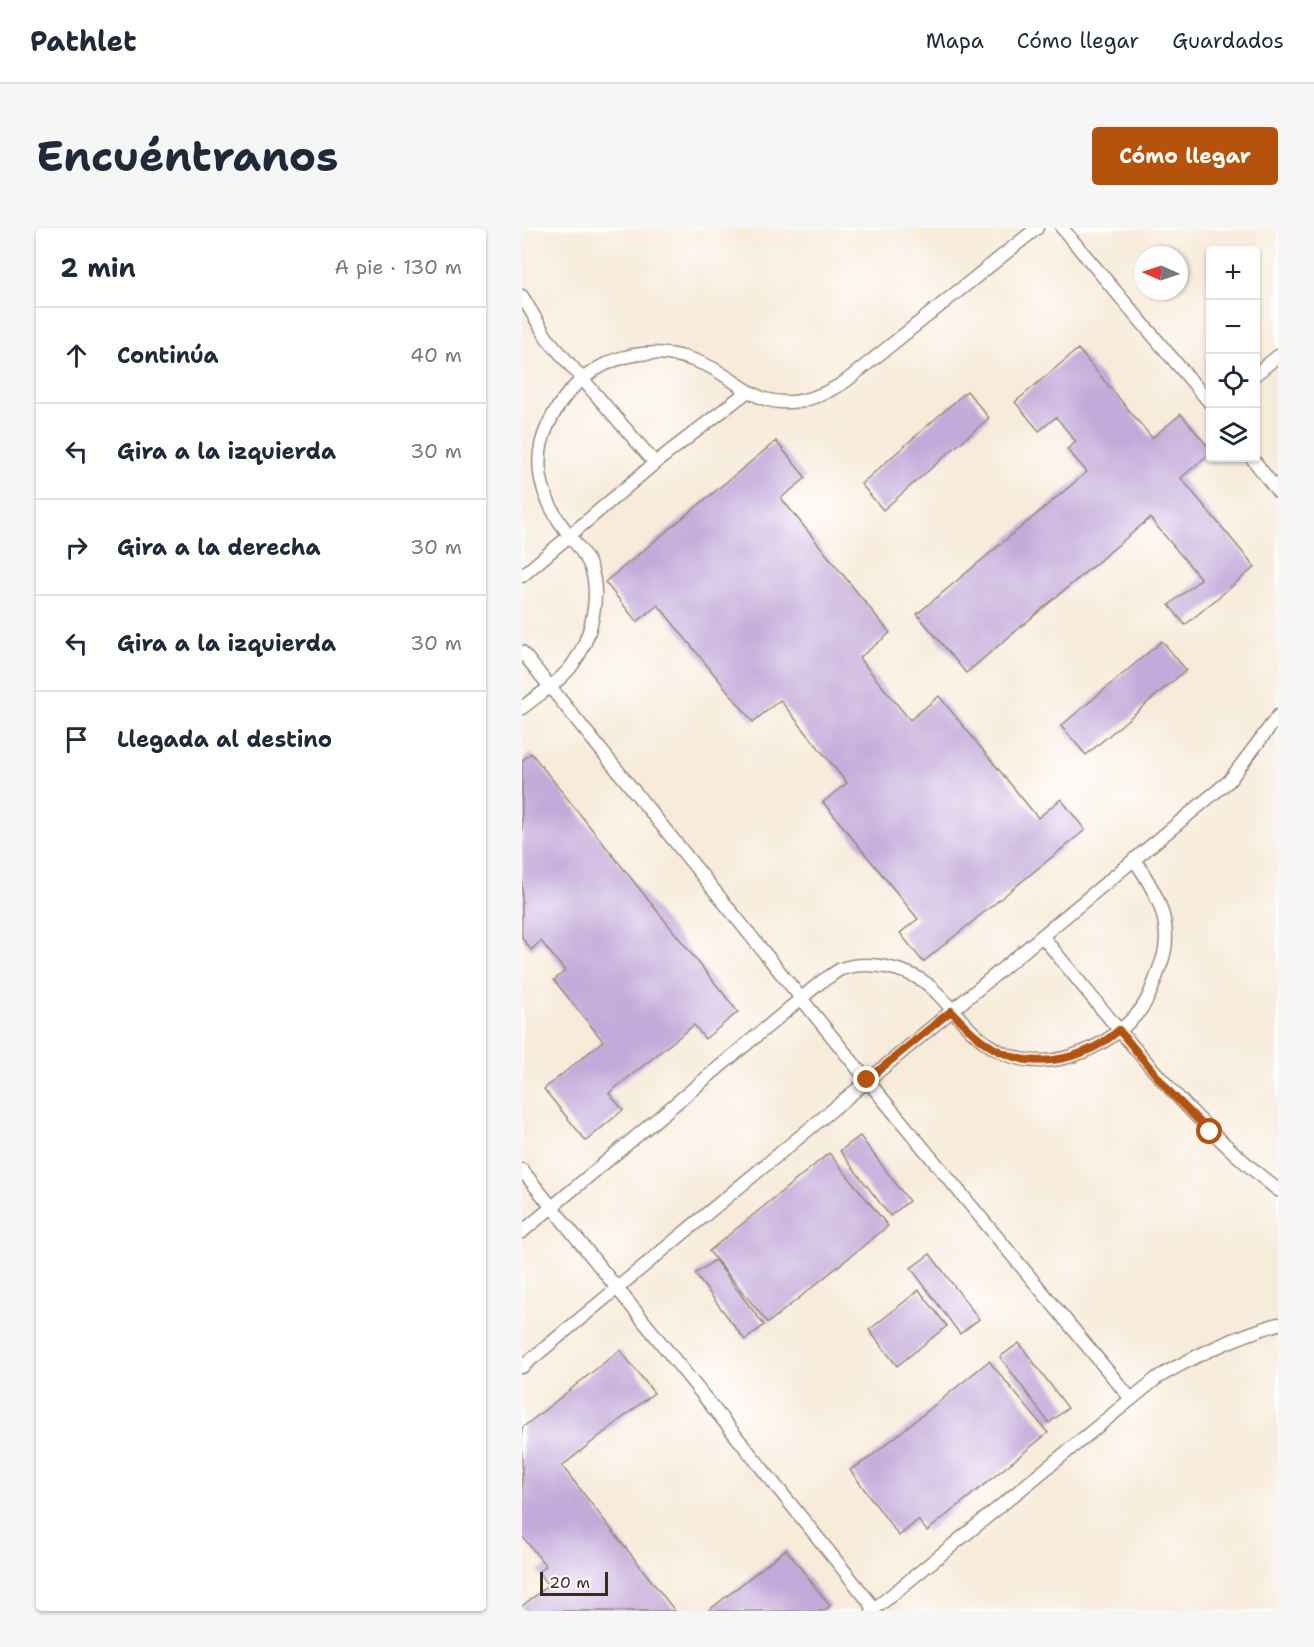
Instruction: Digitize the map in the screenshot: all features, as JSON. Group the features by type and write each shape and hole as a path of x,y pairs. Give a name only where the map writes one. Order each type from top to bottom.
{"lane":[{"path":"522,708 573,665 590,627 595,587 591,568 547,503 539,477 540,450 555,411 580,378 632,355 651,352 682,355 707,365 765,399 805,400 826,394 846,381 1037,228"},
{"path":"1062,228 1206,398"},
{"path":"522,296 547,338 655,463"},
{"path":"1260,371 1278,356"},
{"path":"522,576 655,463 748,391"},
{"path":"1255,462 1278,492"},
{"path":"522,652 867,1080 1131,1399"},
{"path":"522,1367 1229,781 1278,716"},
{"path":"522,1232 801,998 842,969 864,966 885,967 912,975 934,990 977,1037 1002,1053 1024,1059 1047,1061 1069,1058 1096,1047 1138,1013 1152,989 1164,946 1163,916 1156,892 1134,860"},
{"path":"1042,936 1170,1092 1210,1132 1278,1190"},
{"path":"522,1170 873,1610 1157,1378 1197,1354 1278,1323"}],"building":[{"path":"1078,349 1152,438 1181,414 1206,444 1206,456 1181,478 1255,567 1185,625 1169,605 1201,579 1150,518 966,673 917,614 1087,472 1067,449 1076,442 1056,417 1039,431 1015,402"},
{"path":"967,391 989,418 883,510 861,484"},
{"path":"776,441 806,478 781,498 890,633 859,658 910,720 939,696 1038,818 1061,799 1085,830 923,962 900,933 918,919 823,802 847,783 780,700 753,722 658,605 637,622 605,582"},
{"path":"1162,641 1186,670 1086,755 1061,726"},
{"path":"531,753 738,1012 705,1039 694,1025 609,1093 623,1110 586,1141 544,1089 603,1041 554,980 565,971 541,941 531,950 522,938 522,761"},
{"path":"860,1136 909,1201 890,1216 840,1151"},
{"path":"829,1153 888,1226 768,1323 709,1251"},
{"path":"930,1254 979,1319 960,1334 911,1268"},
{"path":"715,1260 764,1325 745,1340 695,1274"},
{"path":"919,1290 947,1326 897,1366 869,1330"},
{"path":"1019,1343 1068,1408 1049,1423 1000,1357"},
{"path":"620,1350 654,1393 562,1466 675,1611 522,1611 522,1606 548,1586 538,1572 546,1566 522,1536 522,1428"},
{"path":"989,1361 1048,1433 927,1531 918,1520 899,1536 850,1470 868,1459"},
{"path":"786,1549 830,1606 824,1611 708,1611"}],"route":[{"path":"867,1080 951,1011 977,1037 1002,1053 1024,1059 1047,1061 1069,1058 1096,1047 1119,1030 1170,1092 1210,1132"}]}
